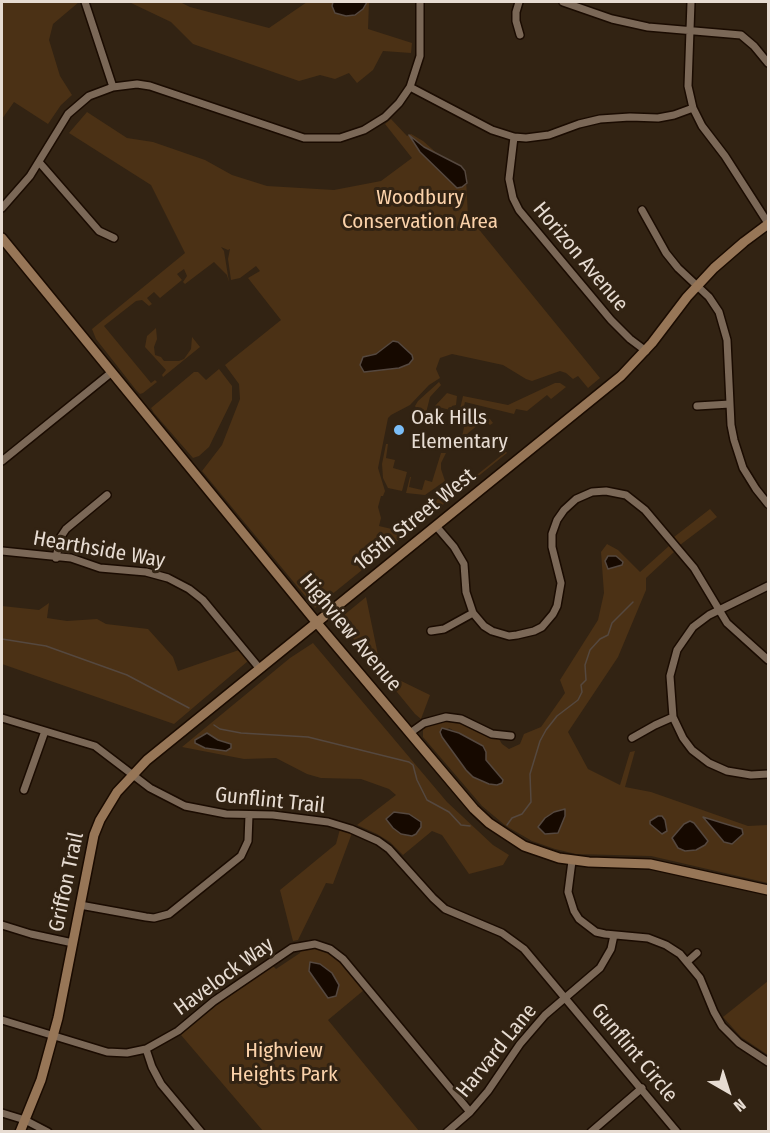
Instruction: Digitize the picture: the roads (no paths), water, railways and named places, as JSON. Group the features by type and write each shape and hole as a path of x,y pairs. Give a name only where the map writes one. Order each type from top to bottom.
{"street":[{"path":"85,2 113,87"},
{"path":"2,208 17,193 39,162 68,114 89,96 113,87 137,84 150,86 291,134 322,140 353,135 375,125 392,111 410,87 420,56 420,2"},
{"path":"519,2 516,21 520,35"},
{"path":"563,2 629,24 741,35 768,63"},
{"path":"692,2 688,86 693,108 702,126 725,156 768,224"},
{"path":"410,87 492,130 526,138 549,135 600,119 658,118 693,108"},
{"name":"Horizon Avenue","path":"514,137 509,179 513,198 519,210 611,320 645,351"},
{"path":"39,162 99,231 114,238"},
{"path":"642,210 666,253 716,306 726,330 732,433 740,459 752,484 768,504"},
{"name":"165th Street West","path":"317,623 608,387 645,351 697,285 729,254 768,224"},
{"name":"Highview Avenue","path":"2,238 317,623 474,809 489,823 524,846 572,861 651,864 768,890"},
{"path":"2,461 112,372"},
{"path":"697,406 730,404"},
{"path":"436,526 454,547 464,564 466,592 473,613 484,626 492,631 509,636 525,634 542,627 553,614 561,589 552,547 552,534 564,510 576,499 592,492 606,490 626,495 645,510 694,568 733,629 768,660"},
{"path":"56,558 63,532 107,495"},
{"name":"Hearthside Way","path":"2,551 71,558 100,568 146,572 178,583 203,600 260,669"},
{"path":"768,586 719,610 693,627 674,656 670,676 673,717 687,744 709,763 727,771 739,774 768,774"},
{"path":"430,631 444,629 473,613"},
{"name":"Griffon Trail","path":"20,1131 41,1080 53,1037 90,851 100,820 117,792 147,760 317,623"},
{"path":"410,734 424,723 446,717 461,719 492,734 511,736"},
{"path":"632,738 673,717"},
{"name":"Gunflint Trail","path":"2,718 95,746 162,795 185,806 212,812 273,815 328,822 352,829 378,841 389,849 445,909 502,933 520,945 566,997"},
{"path":"24,790 45,731"},
{"path":"80,905 154,918 169,914 241,856 248,842 249,815"},
{"path":"572,861 568,892 576,915 586,926 596,932 656,940 673,949 688,961 700,978 722,1026 740,1043 768,1062"},
{"path":"2,925 73,943"},
{"name":"Harvard Lane","path":"447,1131 470,1112 488,1092 532,1029 600,968 611,949 614,935"},
{"name":"Havelock Way","path":"2,1020 107,1052 127,1053 146,1049 178,1031 214,1001 292,948 315,944 330,949 343,959 470,1112"},
{"path":"688,961 697,953"},
{"name":"Gunflint Circle","path":"566,997 677,1131"},
{"path":"146,1049 161,1084 201,1131"},
{"path":"591,1131 642,1088"},
{"path":"2,1113 25,1120 48,1131"}],"waterway":[{"path":"507,825 512,818 522,814 531,802 530,774 540,741 557,716 578,700 582,692 581,685 586,680 585,665 590,650 600,639 608,635 612,623 633,602"},
{"path":"2,639 46,646 127,675 189,708"},
{"path":"214,725 220,729 241,733 308,737 409,762 413,765 417,780 427,800 449,812 461,825 470,826"}],"place":[{"name":"Oak Hills Elementary","path":"399,430"}],"park label":[{"name":"Woodbury Conservation Area","path":"420,210"},
{"name":"Highview Heights Park","path":"284,1063"}]}
